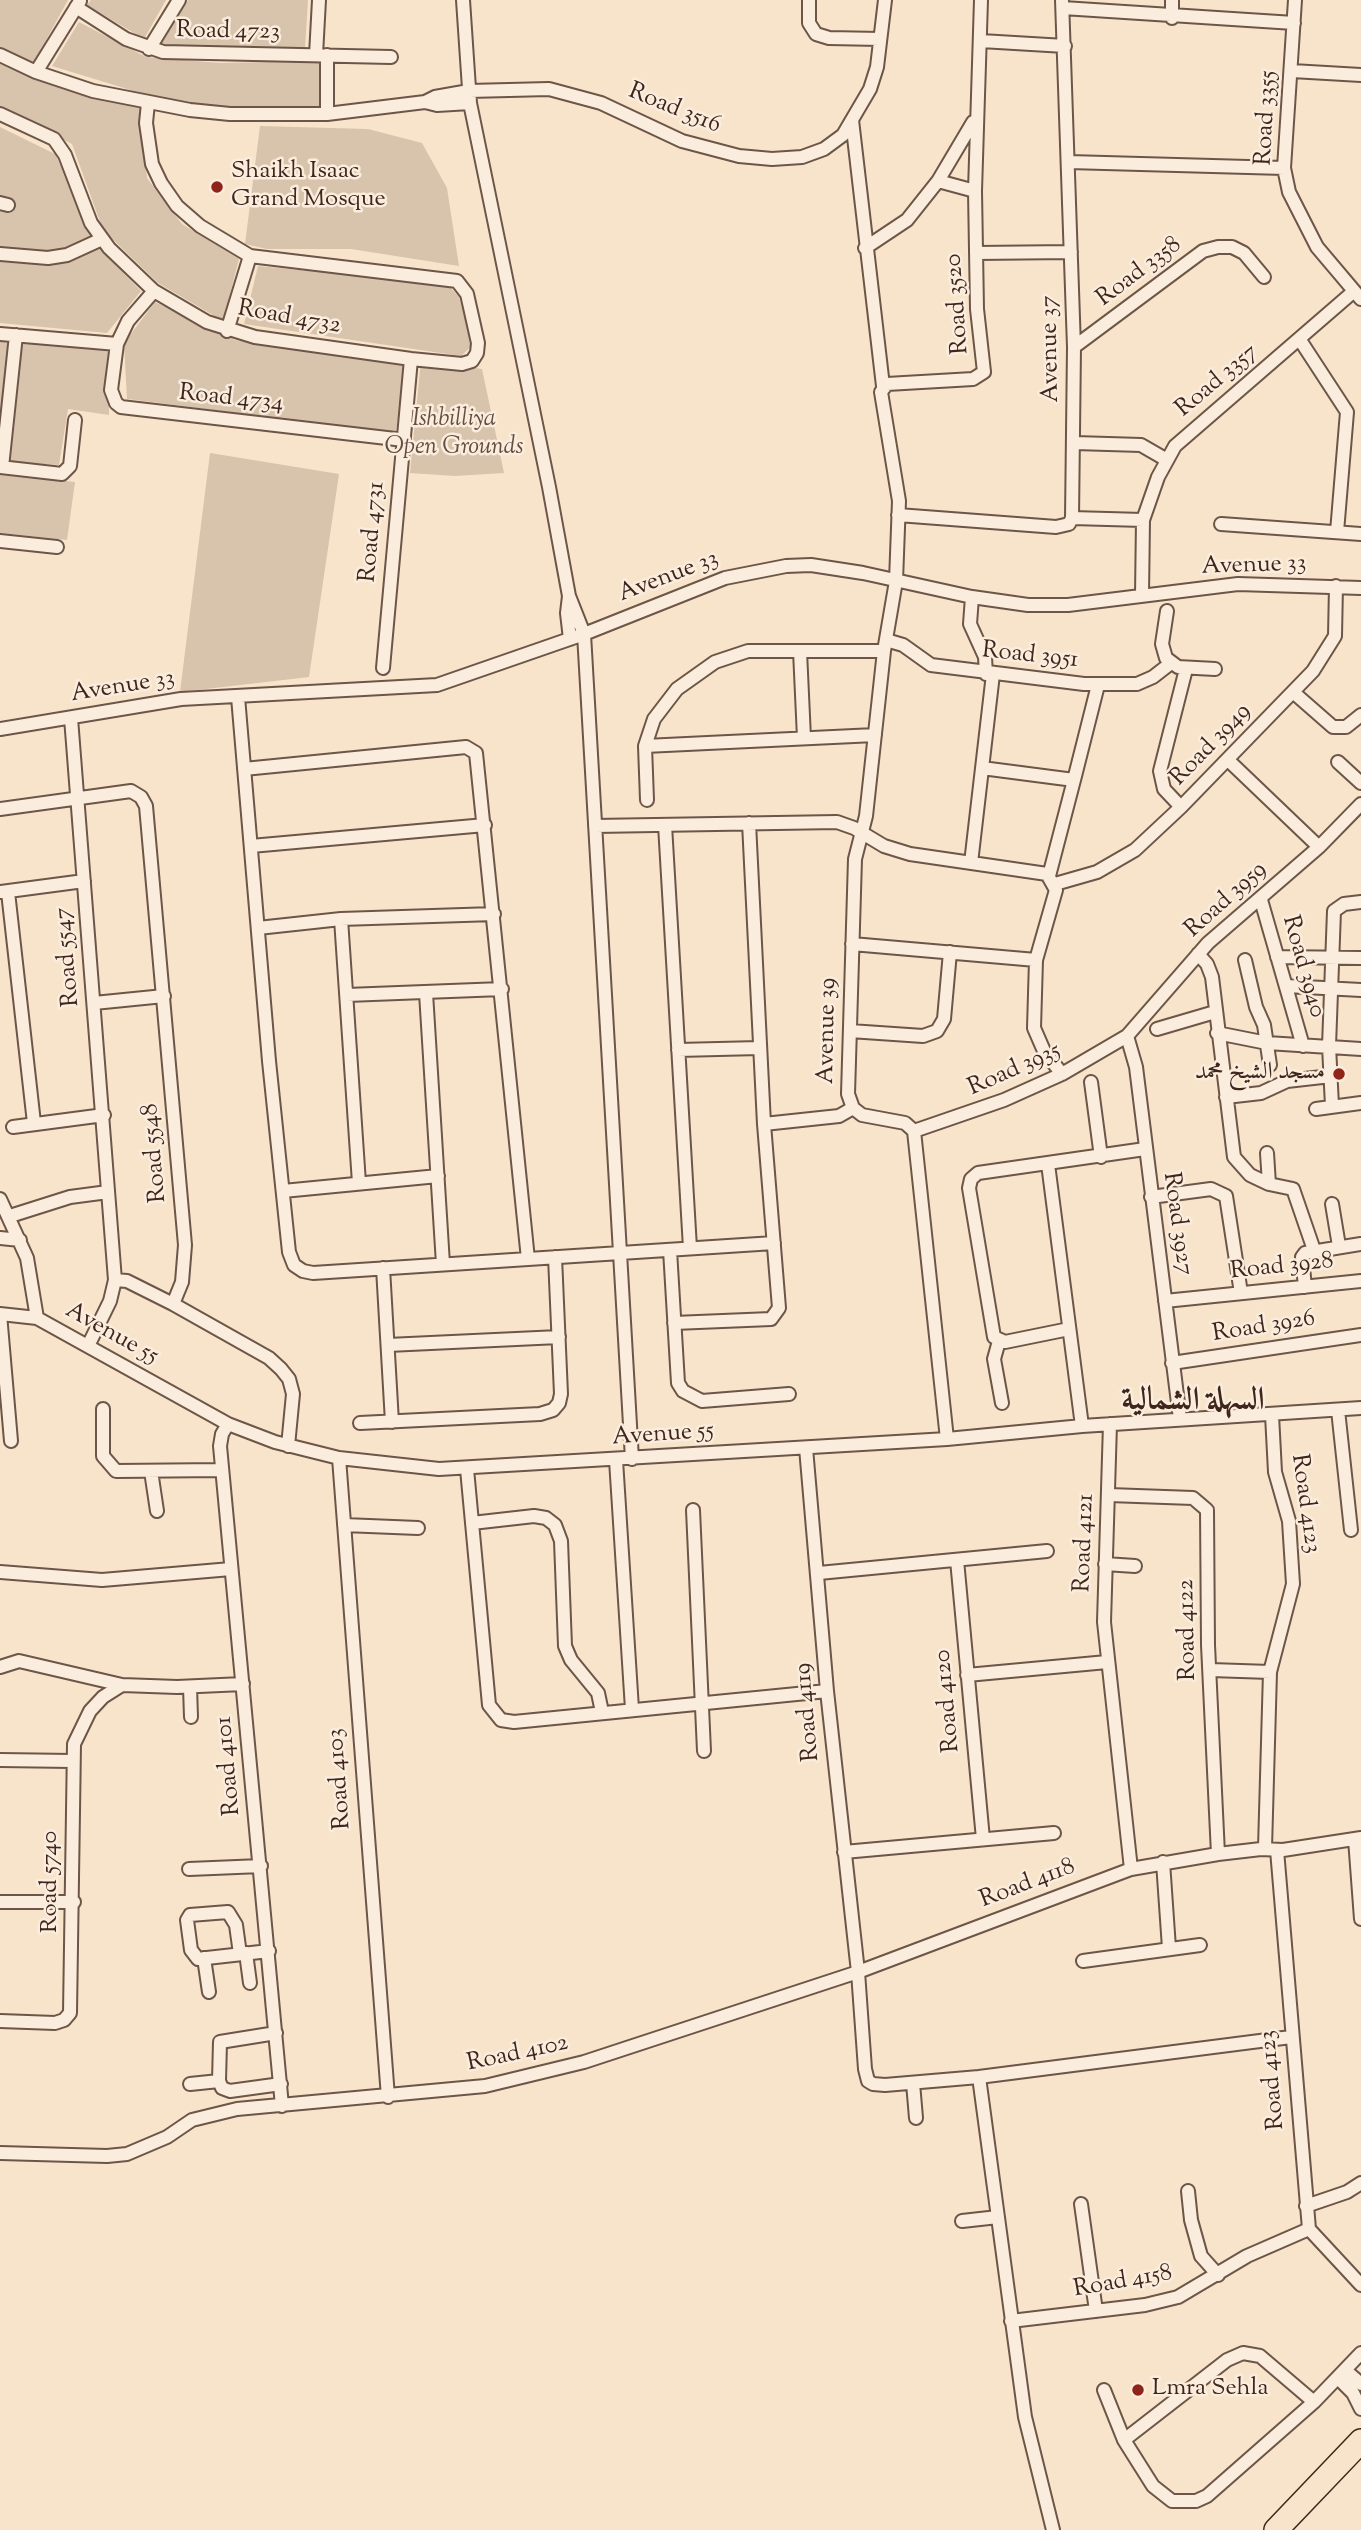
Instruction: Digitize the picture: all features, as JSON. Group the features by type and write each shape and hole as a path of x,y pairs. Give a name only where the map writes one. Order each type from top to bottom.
{"highway":[{"path":"1276,2530 1361,2441"}],"street":[{"path":"149,49 179,0"},
{"path":"319,0 327,114"},
{"path":"463,0 469,97 569,596 584,634 632,1459"},
{"path":"809,0 809,23 816,34 829,38 880,39"},
{"name":"Road 3516","path":"0,55 36,72 93,91 148,103 230,114 327,114 425,102 435,97 469,97 525,88 570,93 601,103 682,141 739,156 772,159 802,157 824,149 843,135 870,89 885,0"},
{"name":"Road 3520","path":"883,386 981,376 984,368 977,309 975,191 975,119 981,0"},
{"path":"1172,0 1172,18"},
{"name":"Road 3355","path":"1295,0 1284,168 1297,214 1317,247 1357,295"},
{"path":"36,72 78,3"},
{"name":"Road 4723","path":"78,3 126,39 149,49 176,54 391,57"},
{"path":"1062,4 1172,18 1294,23"},
{"name":"Avenue 37","path":"1062,4 1074,346 1075,443 1072,518"},
{"path":"981,41 1065,46"},
{"path":"1292,71 1361,75"},
{"path":"148,103 147,144 160,183 177,206 200,226 250,256 227,331"},
{"name":"Road 4732","path":"0,114 46,133 60,146 83,206 102,239 154,291 227,331 411,359 461,364 472,361 478,344 467,294 457,281 250,256"},
{"path":"865,248 907,220 938,181 975,119"},
{"path":"852,120 883,386 881,398 895,477 898,515 1056,527 1069,524 1072,518 1143,520"},
{"path":"1069,162 1284,168"},
{"path":"938,181 975,191"},
{"path":"0,254 48,258 67,255 102,239"},
{"name":"Road 3358","path":"1074,346 1203,251 1231,247 1244,253 1264,278"},
{"path":"976,253 1071,252"},
{"name":"Road 4734","path":"154,291 128,321 117,344 111,390 116,403 121,407 404,440"},
{"name":"Road 3357","path":"1142,595 1143,520 1174,446 1357,295"},
{"path":"0,334 117,344"},
{"path":"16,335 1,467 62,474 68,471 75,420"},
{"path":"1300,340 1347,412 1336,532"},
{"name":"Road 4731","path":"383,668 411,359"},
{"path":"1347,412 1361,412"},
{"path":"1075,443 1141,445 1167,460"},
{"name":"Avenue 39","path":"898,515 896,581 885,646 862,832 855,859 848,1094 853,1108 862,1115 905,1123 914,1131"},
{"path":"1221,524 1361,534"},
{"path":"0,541 57,547"},
{"name":"Avenue 33","path":"0,729 181,699 437,685 584,634 754,570 811,565 972,597 1028,605 1068,605 1238,584 1361,588"},
{"name":"Road 3949","path":"595,826 837,822 897,851 1048,877 1097,872 1123,858 1181,807 1320,663 1335,636 1336,586"},
{"path":"569,596 567,613 570,639"},
{"path":"971,863 989,674 985,657 970,624 972,597"},
{"path":"1167,611 1162,644 1171,663 1186,668 1215,669"},
{"name":"Road 3951","path":"885,646 903,645 931,665 1098,685 1137,684 1171,663"},
{"path":"647,800 645,746 649,729 664,703 677,689 715,662 740,652 885,646"},
{"path":"800,651 804,738"},
{"path":"1181,807 1164,789 1160,771 1186,668"},
{"path":"1062,1074 1044,1051 1034,1028 1036,960 1056,890 1048,877 1098,685"},
{"path":"1293,692 1334,727 1346,727 1361,715"},
{"path":"238,697 289,1252 298,1269 313,1273 774,1243"},
{"name":"Road 5547","path":"71,718 116,1280 110,1301 84,1344"},
{"path":"645,746 875,735"},
{"path":"244,769 466,747 478,757 528,1259"},
{"path":"1228,760 1319,846"},
{"path":"1338,762 1361,783"},
{"path":"982,768 1074,780"},
{"name":"Road 5548","path":"78,797 131,791 141,797 149,817 186,1261 173,1304"},
{"path":"0,809 78,797"},
{"name":"Road 3959","path":"1127,1036 1198,954 1261,900 1361,804"},
{"path":"674,1323 774,1317 779,1305 759,1048 749,823"},
{"path":"251,845 485,825"},
{"path":"665,825 690,1248"},
{"path":"34,1123 4,892 84,881"},
{"name":"Road 3940","path":"1261,900 1303,1046"},
{"path":"1332,1106 1329,1046 1334,911 1344,904 1361,902"},
{"path":"258,928 341,919 494,914"},
{"path":"341,919 359,1183"},
{"path":"852,944 1036,960"},
{"path":"849,1031 923,1036 937,1031 944,1019 950,952"},
{"path":"1198,954 1209,968 1234,1157 1243,1170 1269,1184 1293,1189 1314,1250"},
{"path":"1277,957 1361,958"},
{"path":"1245,960 1267,1043 1270,1065"},
{"path":"1286,986 1361,990"},
{"path":"347,995 502,989"},
{"path":"426,993 443,1264"},
{"path":"94,1003 164,996"},
{"path":"1157,1029 1215,1012"},
{"name":"Road 3940","path":"1217,1033 1267,1043 1361,1049"},
{"name":"Road 3935","path":"914,1131 982,1110 1062,1074 1127,1036"},
{"name":"Road 3927","path":"1127,1036 1136,1067 1180,1419"},
{"path":"678,1050 759,1048"},
{"path":"1226,1097 1261,1093 1287,1081 1331,1076"},
{"path":"1091,1082 1101,1157"},
{"path":"1315,1109 1361,1103"},
{"path":"764,1124 843,1115 853,1108"},
{"path":"13,1127 104,1115"},
{"path":"914,1131 947,1438"},
{"path":"999,1341 992,1331 970,1182 978,1173 1145,1149"},
{"path":"1267,1153 1269,1184"},
{"path":"1048,1164 1082,1426"},
{"path":"283,1191 438,1176"},
{"path":"1151,1198 1211,1189 1223,1193 1229,1204 1241,1293"},
{"path":"10,1216 70,1197 108,1192"},
{"path":"0,1199 27,1258 37,1318"},
{"path":"1332,1205 1339,1246"},
{"path":"0,1238 20,1240"},
{"path":"1305,1287 1302,1257 1314,1250 1361,1244"},
{"path":"670,1250 678,1383 691,1398 702,1401 789,1394"},
{"path":"360,1423 549,1413 560,1399 555,1257"},
{"path":"383,1268 392,1422"},
{"path":"116,1280 131,1282 173,1304 269,1358 281,1368 289,1379 293,1394 288,1446"},
{"name":"Road 3928","path":"1165,1301 1361,1281"},
{"path":"0,1314 2,1381 11,1441"},
{"name":"Avenue 55","path":"0,1314 37,1318 228,1424 288,1446 339,1458 395,1465 467,1469 806,1448 1082,1426 1361,1408"},
{"path":"999,1341 1069,1329"},
{"name":"Road 3926","path":"1172,1363 1361,1335"},
{"path":"388,1345 559,1337"},
{"path":"999,1341 994,1359 1002,1403"},
{"path":"103,1409 103,1456 108,1465 121,1472 222,1470"},
{"path":"1338,1410 1351,1530"},
{"name":"Road 4123","path":"1272,1415 1275,1472 1289,1521 1293,1584 1270,1671 1271,1849 1309,2229"},
{"name":"Road 4101","path":"228,1424 222,1434 220,1446 282,2106"},
{"name":"Road 4121","path":"1110,1424 1105,1564 1107,1662 1131,1869"},
{"name":"Road 4119","path":"806,1448 819,1573 827,1691 858,1972"},
{"name":"Road 4103","path":"339,1458 387,2097"},
{"path":"616,1460 632,1709"},
{"path":"467,1469 492,1711 501,1720 514,1723 827,1691"},
{"path":"151,1471 157,1511"},
{"name":"Road 4122","path":"1108,1494 1194,1498 1205,1506 1209,1519 1218,1854"},
{"path":"693,1510 704,1752"},
{"path":"472,1523 534,1516 546,1518 555,1525 561,1541 565,1646 571,1660 596,1690 602,1712"},
{"path":"344,1525 418,1528"},
{"path":"819,1573 1047,1551"},
{"name":"Road 4120","path":"957,1560 983,1839"},
{"path":"1105,1564 1135,1566"},
{"path":"0,1572 102,1580 231,1569"},
{"path":"0,1667 19,1661 122,1685 190,1687 243,1684"},
{"path":"967,1675 1107,1662"},
{"path":"1211,1670 1270,1671"},
{"name":"Road 5740","path":"0,2021 60,2022 70,2013 74,1902 74,1744 84,1720 103,1697 122,1685"},
{"path":"190,1687 191,1717"},
{"path":"0,1760 72,1761"},
{"path":"844,1852 1054,1833"},
{"path":"1218,1854 1358,1838 1361,1919"},
{"name":"Road 4118","path":"858,1972 1131,1869 1218,1854"},
{"path":"1163,1862 1169,1948"},
{"path":"189,1869 261,1866"},
{"path":"0,1902 74,1902"},
{"path":"250,1983 243,1954 236,1925 228,1912 190,1915 187,1920 191,1950 198,1959 204,1958 243,1954 269,1951"},
{"path":"1083,1961 1200,1945"},
{"path":"204,1958 209,1992"},
{"path":"858,1972 865,2075 873,2084 979,2077 1291,2037"},
{"name":"Road 4102","path":"0,2153 127,2154 167,2137 192,2120 237,2109 485,2086 584,2062 858,1972"},
{"path":"276,2033 220,2042 219,2081 222,2088 230,2091 281,2084"},
{"path":"979,2077 1024,2417 1053,2530"},
{"path":"190,2084 219,2081"},
{"path":"914,2083 916,2118"},
{"path":"1306,2206 1348,2192 1361,2183"},
{"path":"1188,2191 1191,2220 1201,2256 1218,2275"},
{"path":"1081,2204 1096,2311"},
{"path":"962,2221 998,2217"},
{"path":"1309,2229 1361,2285"},
{"name":"Road 4158","path":"1011,2321 1096,2311 1178,2297 1254,2253 1309,2229"},
{"path":"1124,2440 1227,2360 1243,2353 1260,2356 1314,2402"},
{"path":"1104,2390 1124,2440 1161,2495 1184,2503 1207,2496 1314,2402 1361,2353"},
{"path":"1342,2374 1361,2384"},
{"path":"1342,2374 1361,2409"}],"green space":[{"path":"0,0 68,0 33,64 0,48"},
{"path":"91,0 166,0 144,39 87,5"},
{"path":"188,0 308,0 305,48 160,45"},
{"path":"79,22 146,57 220,63 322,61 321,106 216,108 137,92 52,66"},
{"path":"0,63 140,108 147,178 182,224 239,259 223,321 158,283 103,230 72,144 0,107"},
{"path":"260,126 368,129 422,143 447,188 459,266 351,249 267,249 245,244"},
{"path":"0,127 55,154 101,250 141,291 107,333 0,323"},
{"path":"258,266 447,284 459,297 473,345 461,356 244,324"},
{"path":"155,302 235,340 404,366 396,433 127,399 124,343"},
{"path":"21,336 109,350 109,415 68,409 59,465 10,462"},
{"path":"0,339 10,340 0,427"},
{"name":"Ishbilliya Open Grounds","path":"421,360 482,369 504,473 455,476 410,473"},
{"path":"210,453 339,474 309,677 180,692"},
{"path":"0,474 75,482 67,540 0,533"}],"place":[{"name":"Shaikh Isaac Grand Mosque","path":"217,187"},
{"name":"مسجد الشيخ محمد","path":"1339,1074"},
{"name":"Lmra Sehla","path":"1138,2390"}],"district":[{"name":"السهلة الشمالية","path":"1193,1404"}]}
